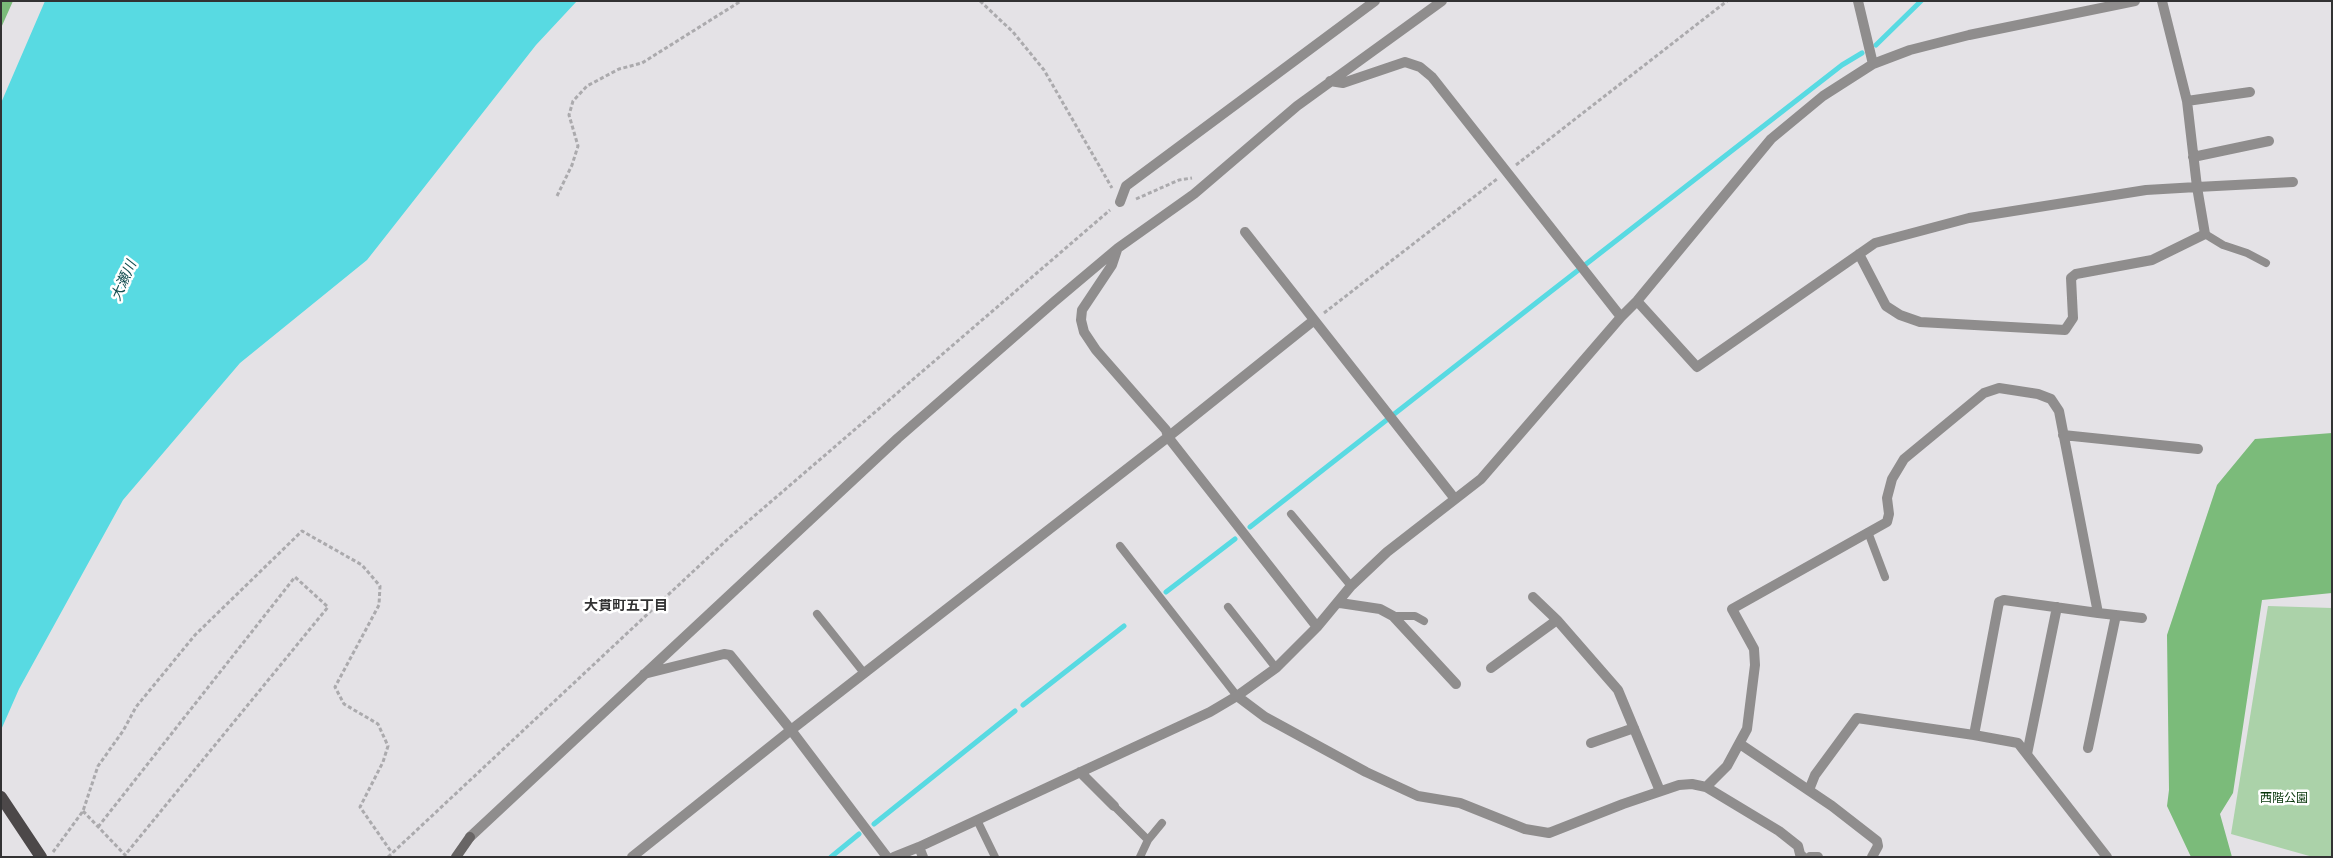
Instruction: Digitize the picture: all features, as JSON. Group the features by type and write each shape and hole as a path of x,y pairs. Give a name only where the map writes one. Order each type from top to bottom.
{"main road":[{"path":"1,797 41,857"}],"street":[{"path":"1120,202 1126,186 1375,1"},
{"path":"455,856 470,837 898,438 1118,248 1194,194 1330,81 1442,1"},
{"path":"1858,1 1873,64"},
{"path":"894,857 921,852 977,820 1210,712 1237,696 1276,668 1340,603 1351,586 1387,552 1481,479 1637,301 1771,139 1823,96 1873,64 1910,50 1969,35 2135,1"},
{"path":"1859,254 1886,306 1900,315 1920,322 2065,330 2073,318 2071,278 2076,274 2152,260 2205,234 2197,187 2187,101 2162,1"},
{"path":"1330,81 1343,83 1405,62 1413,63 1432,77 1621,317"},
{"path":"2187,101 2250,92"},
{"path":"2193,157 2269,142"},
{"path":"1637,301 1697,367 1875,243 1969,218 2146,190 2293,182"},
{"path":"1245,232 1313,321 1455,499"},
{"path":"1118,248 1112,265 1082,310 1081,320 1084,332 1096,350 1166,430 1168,437 1317,627"},
{"path":"632,857 1313,321"},
{"path":"1706,787 1727,766 1748,729 1756,666 1754,650 1732,609 1887,522 1889,514 1887,498 1892,478 1904,458 1984,393 1998,388 2038,394 2051,399 2058,411 2098,613"},
{"path":"2063,435 2198,449"},
{"path":"1533,597 1558,620 1618,690 1660,791"},
{"path":"1974,735 1998,602 2004,600 2142,618"},
{"path":"1340,603 1380,609 1393,616 1456,684"},
{"path":"2027,754 2057,607"},
{"path":"2088,748 2116,615"},
{"path":"1491,668 1558,620"},
{"path":"642,675 724,654 730,655 791,730 887,857"},
{"path":"1237,696 1264,717 1366,772 1418,796 1460,803 1525,829 1549,833 1660,791 1692,784 1706,787 1779,831 1798,846 1802,857"},
{"path":"1809,790 1815,775 1857,718 2018,743 2107,857"},
{"path":"1591,743 1634,728"},
{"path":"1740,744 1809,790 1877,841 1878,846 1872,857"},
{"path":"1080,772 1114,806"},
{"path":"1810,857 1818,857"}],"lane":[{"path":"2205,234 2223,245 2247,253 2266,263"},
{"path":"1291,514 1351,586"},
{"path":"1868,532 1886,578"},
{"path":"1120,546 1237,696"},
{"path":"1228,608 1276,668"},
{"path":"817,614 864,674"},
{"path":"1393,616 1415,616 1424,621"},
{"path":"1114,806 1148,840"},
{"path":"977,820 995,857"},
{"path":"1140,857 1148,840 1162,823"}],"path":[{"path":"557,196 572,165 578,146 569,115 573,101 587,86 619,69 642,63 741,1"},
{"path":"980,1 1013,32 1044,70 1120,202"},
{"path":"1313,321 1727,1"},
{"path":"388,857 731,536 1120,202 1141,198 1179,180 1216,174"},
{"path":"50,857 83,811 98,766 141,700 195,635 302,531 362,565 380,586 380,606 335,687 344,704 378,724 388,746 383,762 360,807 392,853"},
{"path":"83,811 98,827 126,856 328,607 295,578 98,827"}],"green space":[{"path":"1,1 13,1 1,28"},
{"path":"2332,433 2332,593 2262,600 2233,793 2220,814 2232,857 2191,857 2167,806 2169,790 2167,635 2217,485 2255,439"},
{"name":"西階公園","path":"2268,606 2332,608 2332,857 2313,857 2231,834"}],"water":[{"name":"大瀬川","path":"45,1 577,1 536,45 367,260 240,363 123,500 19,689 1,730 1,103"}],"waterway":[{"path":"1876,45 1921,1"},
{"path":"1250,527 1842,65 1862,53"},
{"path":"1166,592 1235,539"},
{"path":"1023,705 1124,626"},
{"path":"874,824 1015,711"},
{"path":"831,857 859,834"}],"district":[{"name":"大貫町五丁目","path":"626,606"}]}
